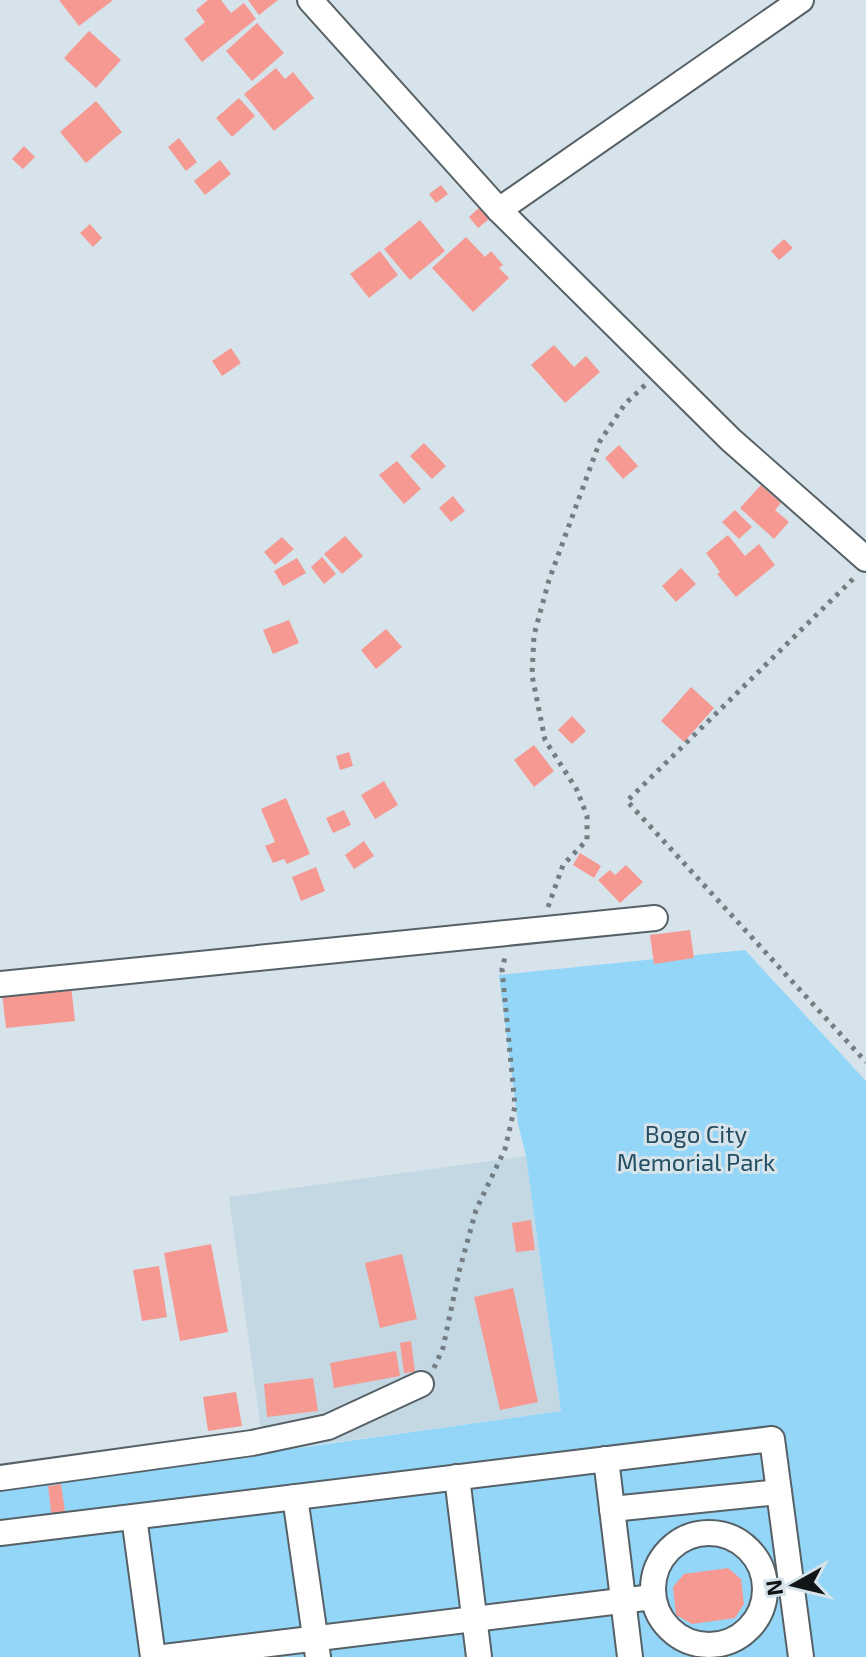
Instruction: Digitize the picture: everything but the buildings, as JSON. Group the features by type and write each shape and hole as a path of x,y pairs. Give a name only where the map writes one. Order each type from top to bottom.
{"street":[{"path":"310,0 499,210 860,569"},
{"path":"499,210 801,0"},
{"path":"0,984 655,918"},
{"path":"0,1478 252,1443 328,1427 421,1384"},
{"path":"0,1533 772,1439 801,1657"},
{"path":"606,1459 630,1657"},
{"path":"457,1477 479,1657"},
{"path":"612,1509 779,1492"},
{"path":"295,1497 317,1648"},
{"path":"134,1517 153,1657"},
{"path":"701,1533 719,1533 742,1544 760,1564 766,1581 765,1599 759,1616 749,1630 735,1640 718,1645 700,1645 683,1640 669,1629 659,1615 653,1597 653,1580 664,1555 684,1538 701,1533"},
{"path":"766,1581 790,1577"},
{"path":"164,1657 317,1648 475,1619 653,1597"}],"path":[{"path":"421,1384 433,1370 443,1348 476,1210 505,1149 515,1106 502,969 509,941 531,931 546,913 563,865 587,840 587,816 577,790 545,740 532,675 534,635 549,580 600,441 625,404 660,370"},
{"path":"860,569 627,801 866,1062"}],"shaded area":[{"path":"526,1156 561,1411 264,1452 229,1197"}],"green space":[{"name":"Bogo City Memorial Park","path":"745,950 866,1081 866,1657 0,1657 0,1490 561,1411 499,975"}]}
